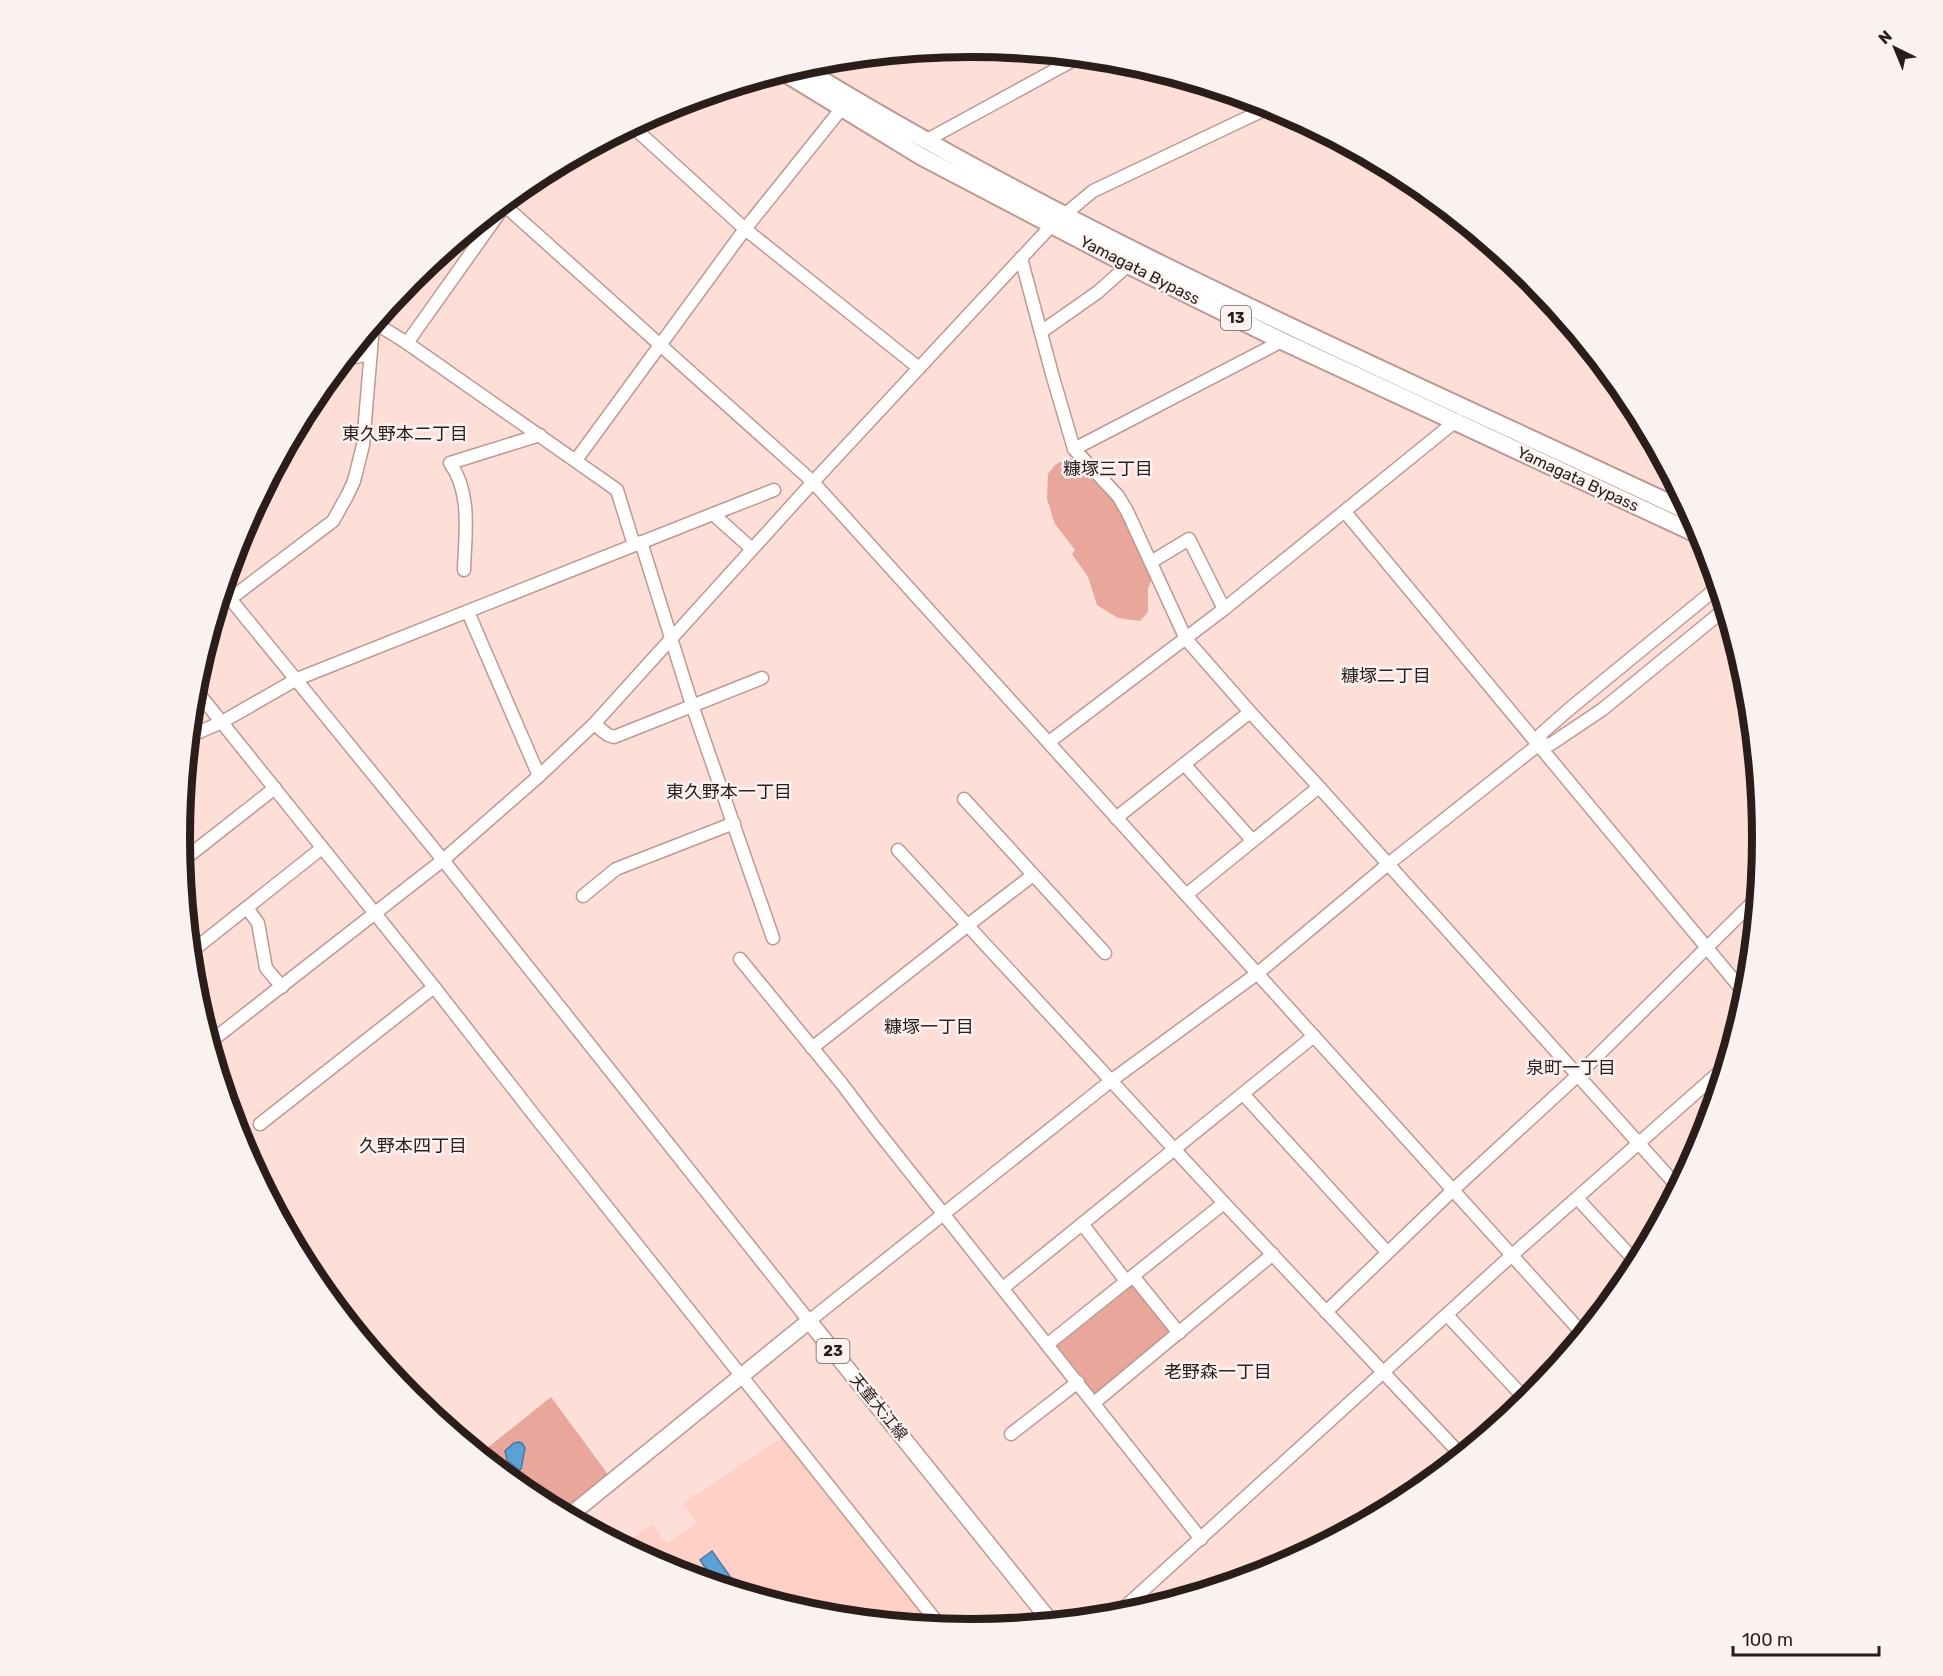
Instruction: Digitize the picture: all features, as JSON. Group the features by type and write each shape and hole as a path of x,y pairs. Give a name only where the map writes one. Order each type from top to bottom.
{"highway":[{"name":"Yamagata Bypass","path":"812,74 927,140 1128,265 1282,341 1689,530"},
{"name":"Yamagata Bypass","path":"793,78 922,157 1678,507"}],"main road":[{"name":"23","path":"576,1511 809,1321"},
{"name":"天童大江線","path":"809,1321 1046,1615"}],"street":[{"path":"927,140 1067,63"},
{"path":"576,460 745,229 842,108"},
{"path":"216,1037 443,861 594,724 752,549 1058,220 1093,191 1259,112"},
{"path":"639,132 745,229 919,368"},
{"path":"512,207 813,483 1578,1329"},
{"path":"407,343 479,232"},
{"path":"1021,258 1074,449 1118,496 1127,511 1186,639 1673,1181"},
{"path":"1041,332 1098,292 1128,265"},
{"path":"380,328 407,343 617,490 672,639 692,705 772,938"},
{"path":"230,593 333,521 347,496 354,481 363,445 372,338"},
{"path":"1074,449 1282,341"},
{"path":"357,357 370,354"},
{"path":"1049,742 1224,609 1456,420"},
{"path":"464,570 464,492 459,476 450,463 540,435"},
{"path":"198,733 222,722 297,679 774,490"},
{"path":"1345,512 1738,985"},
{"path":"713,514 752,549"},
{"path":"1151,562 1189,539 1224,609"},
{"path":"1538,745 1541,734 1567,711 1713,592"},
{"path":"229,597 443,861 809,1321 1112,1080 1258,973 1387,865 1538,745 1551,744 1603,709 1719,614"},
{"path":"468,612 539,776"},
{"path":"594,724 608,735 615,736 762,678"},
{"path":"204,699 933,1618"},
{"path":"1116,818 1250,712"},
{"path":"1184,764 1252,840"},
{"path":"1186,895 1318,787"},
{"path":"191,854 275,788"},
{"path":"964,799 1105,953"},
{"path":"583,896 616,869 734,823"},
{"path":"198,946 322,848"},
{"path":"898,850 1224,1203 1456,1450"},
{"path":"812,1048 1034,875"},
{"path":"1326,1312 1387,1252 1577,1076 1749,905"},
{"path":"247,908 258,923 266,968 282,987"},
{"path":"740,959 1201,1539"},
{"path":"260,1124 434,987"},
{"path":"1003,1288 1314,1036"},
{"path":"1130,1603 1511,1256 1715,1076"},
{"path":"1244,1095 1387,1252"},
{"path":"1577,1198 1631,1256"},
{"path":"1048,1344 1224,1203"},
{"path":"1083,1225 1179,1333"},
{"path":"1094,1403 1273,1254"},
{"path":"1447,1315 1520,1394"},
{"path":"1011,1434 1078,1382"}],"shaded area":[{"path":"1067,458 1074,459 1116,502 1152,579 1148,588 1148,612 1140,621 1118,618 1097,605 1088,577 1072,554 1075,550 1055,524 1047,499 1048,474 1055,465"},
{"path":"1133,1278 1177,1333 1095,1401 1051,1344"},
{"path":"551,1397 610,1477 572,1508 486,1449"},
{"path":"785,1435 928,1617 819,1604 769,1592 720,1578 630,1540 652,1525 667,1544 697,1523 683,1504"}],"water":[{"path":"519,1442 525,1448 519,1470 507,1460 505,1451 514,1443"},
{"path":"712,1551 734,1582 709,1574 700,1560"}],"district":[{"name":"東久野本二丁目","path":"405,434"},
{"name":"糠塚三丁目","path":"1108,469"},
{"name":"糠塚二丁目","path":"1386,676"},
{"name":"東久野本一丁目","path":"729,792"},
{"name":"糠塚一丁目","path":"929,1027"},
{"name":"泉町一丁目","path":"1571,1068"},
{"name":"久野本四丁目","path":"413,1146"},
{"name":"老野森一丁目","path":"1218,1372"}]}
